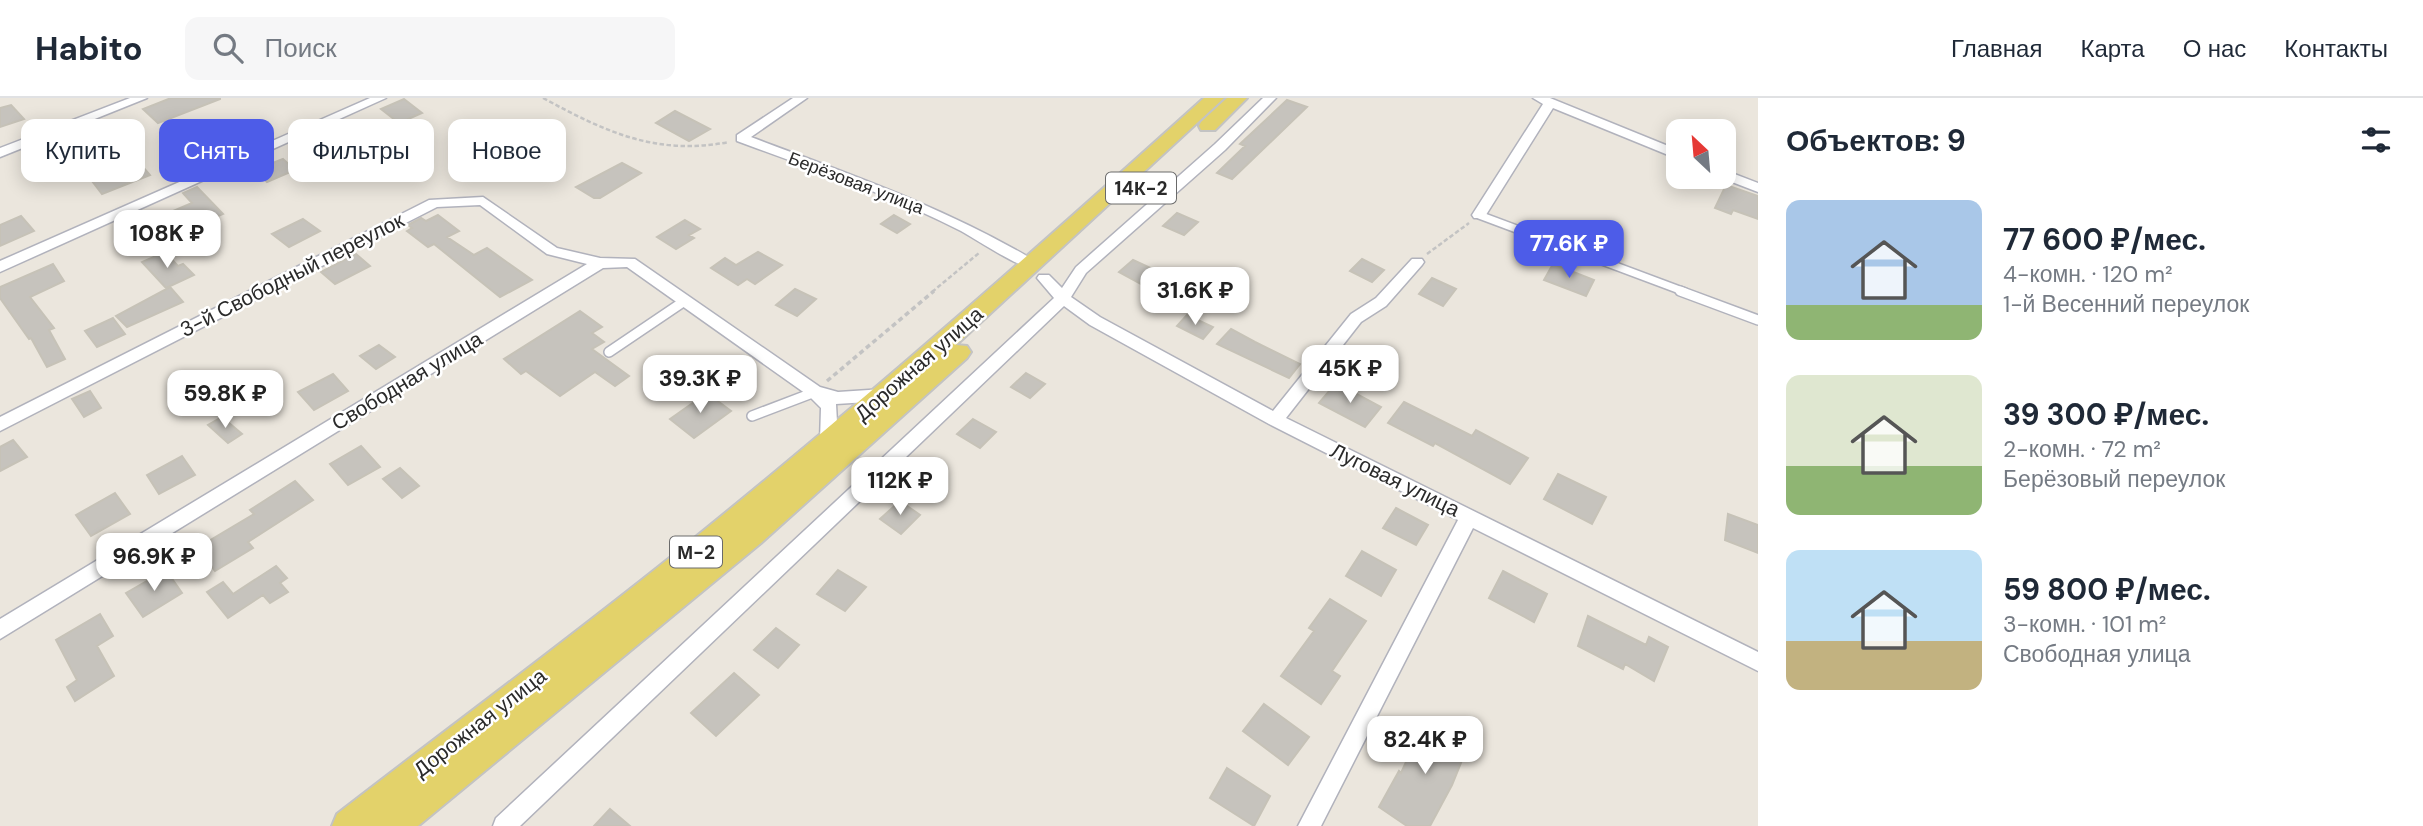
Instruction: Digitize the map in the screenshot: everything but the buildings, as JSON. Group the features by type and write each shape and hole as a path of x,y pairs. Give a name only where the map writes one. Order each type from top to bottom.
{"main road":[{"name":"Дорожная улица","path":"349,826 678,568 884,395 1046,280 1215,98"},
{"name":"Дорожная улица","path":"391,826 714,566 904,404 1008,307 1046,280 1238,98"}],"street":[{"path":"0,153 141,98"},
{"path":"0,267 380,98"},
{"path":"741,138 801,98"},
{"name":"Дорожная улица","path":"504,826 1021,335 1046,280 1081,270 1220,147 1270,98"},
{"path":"1479,215 1545,101 1666,150"},
{"name":"Берёзовая улица","path":"741,138 926,210 994,240 1046,280"},
{"path":"1736,179 1758,188"},
{"name":"3-й Свободный переулок","path":"0,425 434,202 483,201 552,251 600,263"},
{"path":"600,263 630,262 683,302 815,391 829,406 829,441"},
{"path":"1275,420 1356,318 1381,302 1417,262"},
{"name":"Свободная улица","path":"0,630 600,263"},
{"name":"Луговая улица","path":"1046,280 1095,321 1275,420 1758,662"},
{"path":"815,391 838,398 884,395"},
{"path":"1310,826 1469,517"}],"lane":[{"path":"1479,215 1758,320"},
{"path":"609,352 683,302"},
{"path":"752,416 815,391"}],"path":[{"path":"543,98 578,117 646,146 684,148 721,144 741,138"},
{"path":"1417,262 1479,215"},
{"path":"815,391 994,240"}]}
